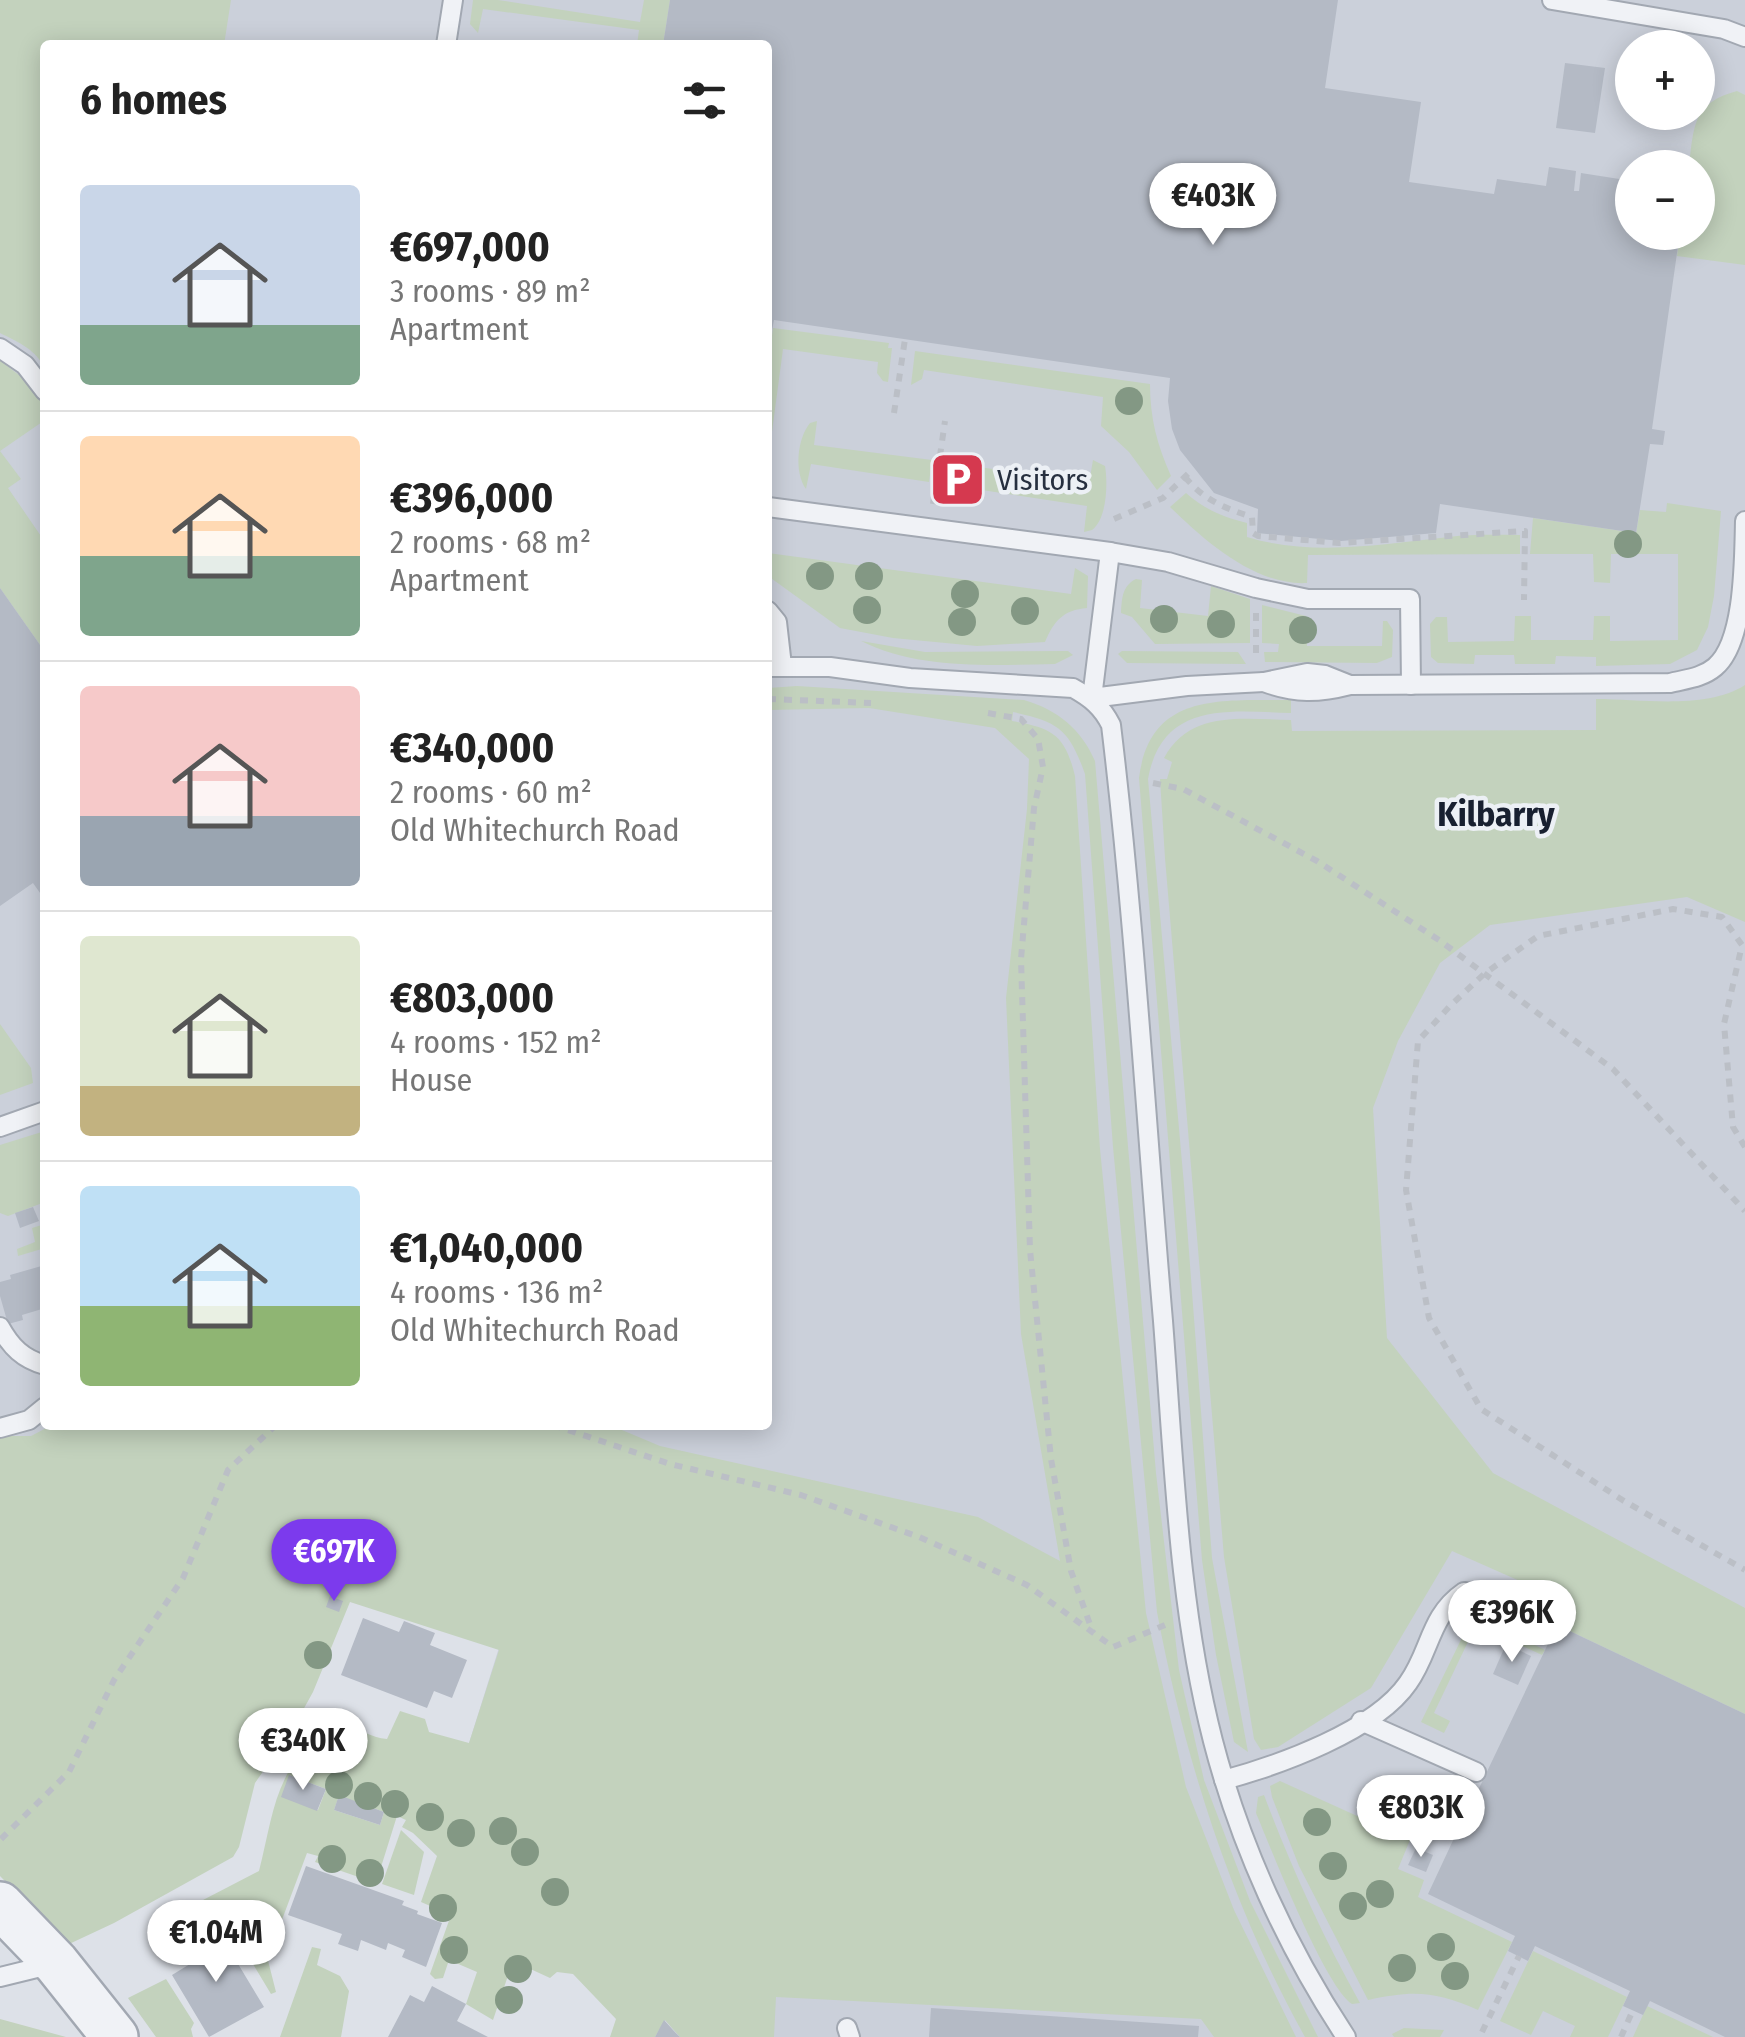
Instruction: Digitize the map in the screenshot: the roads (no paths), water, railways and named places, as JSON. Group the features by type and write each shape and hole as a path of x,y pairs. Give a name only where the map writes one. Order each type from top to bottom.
{"street":[{"path":"0,1905 56,1963 115,2037"}],"lane":[{"path":"447,40 453,0"},
{"path":"1552,0 1724,29 1745,37"},
{"path":"0,348 25,366 40,385"},
{"path":"772,508 1110,552 1168,562 1308,599 1410,599 1411,684"},
{"path":"1092,698 1260,682 1286,691 1306,692 1350,684 1670,683 1700,677 1719,665 1730,644 1742,599 1745,521"},
{"path":"1092,698 1110,552"},
{"path":"772,616 777,622 775,666 1074,688 1092,698 1111,725 1180,1541 1190,1614 1213,1741 1255,1865 1311,1983 1346,2037"},
{"path":"0,1127 40,1113"},
{"path":"0,1327 16,1350 40,1364"},
{"path":"0,1428 40,1413"},
{"path":"1224,1780 1315,1749 1389,1704 1408,1683 1446,1604 1464,1592 1491,1596 1541,1618"},
{"path":"1361,1721 1476,1772"},
{"path":"0,1977 56,1963"}],"place":[{"name":"Visitors","path":"958,480"}],"district":[{"name":"Kilbarry","path":"1496,814"}]}
